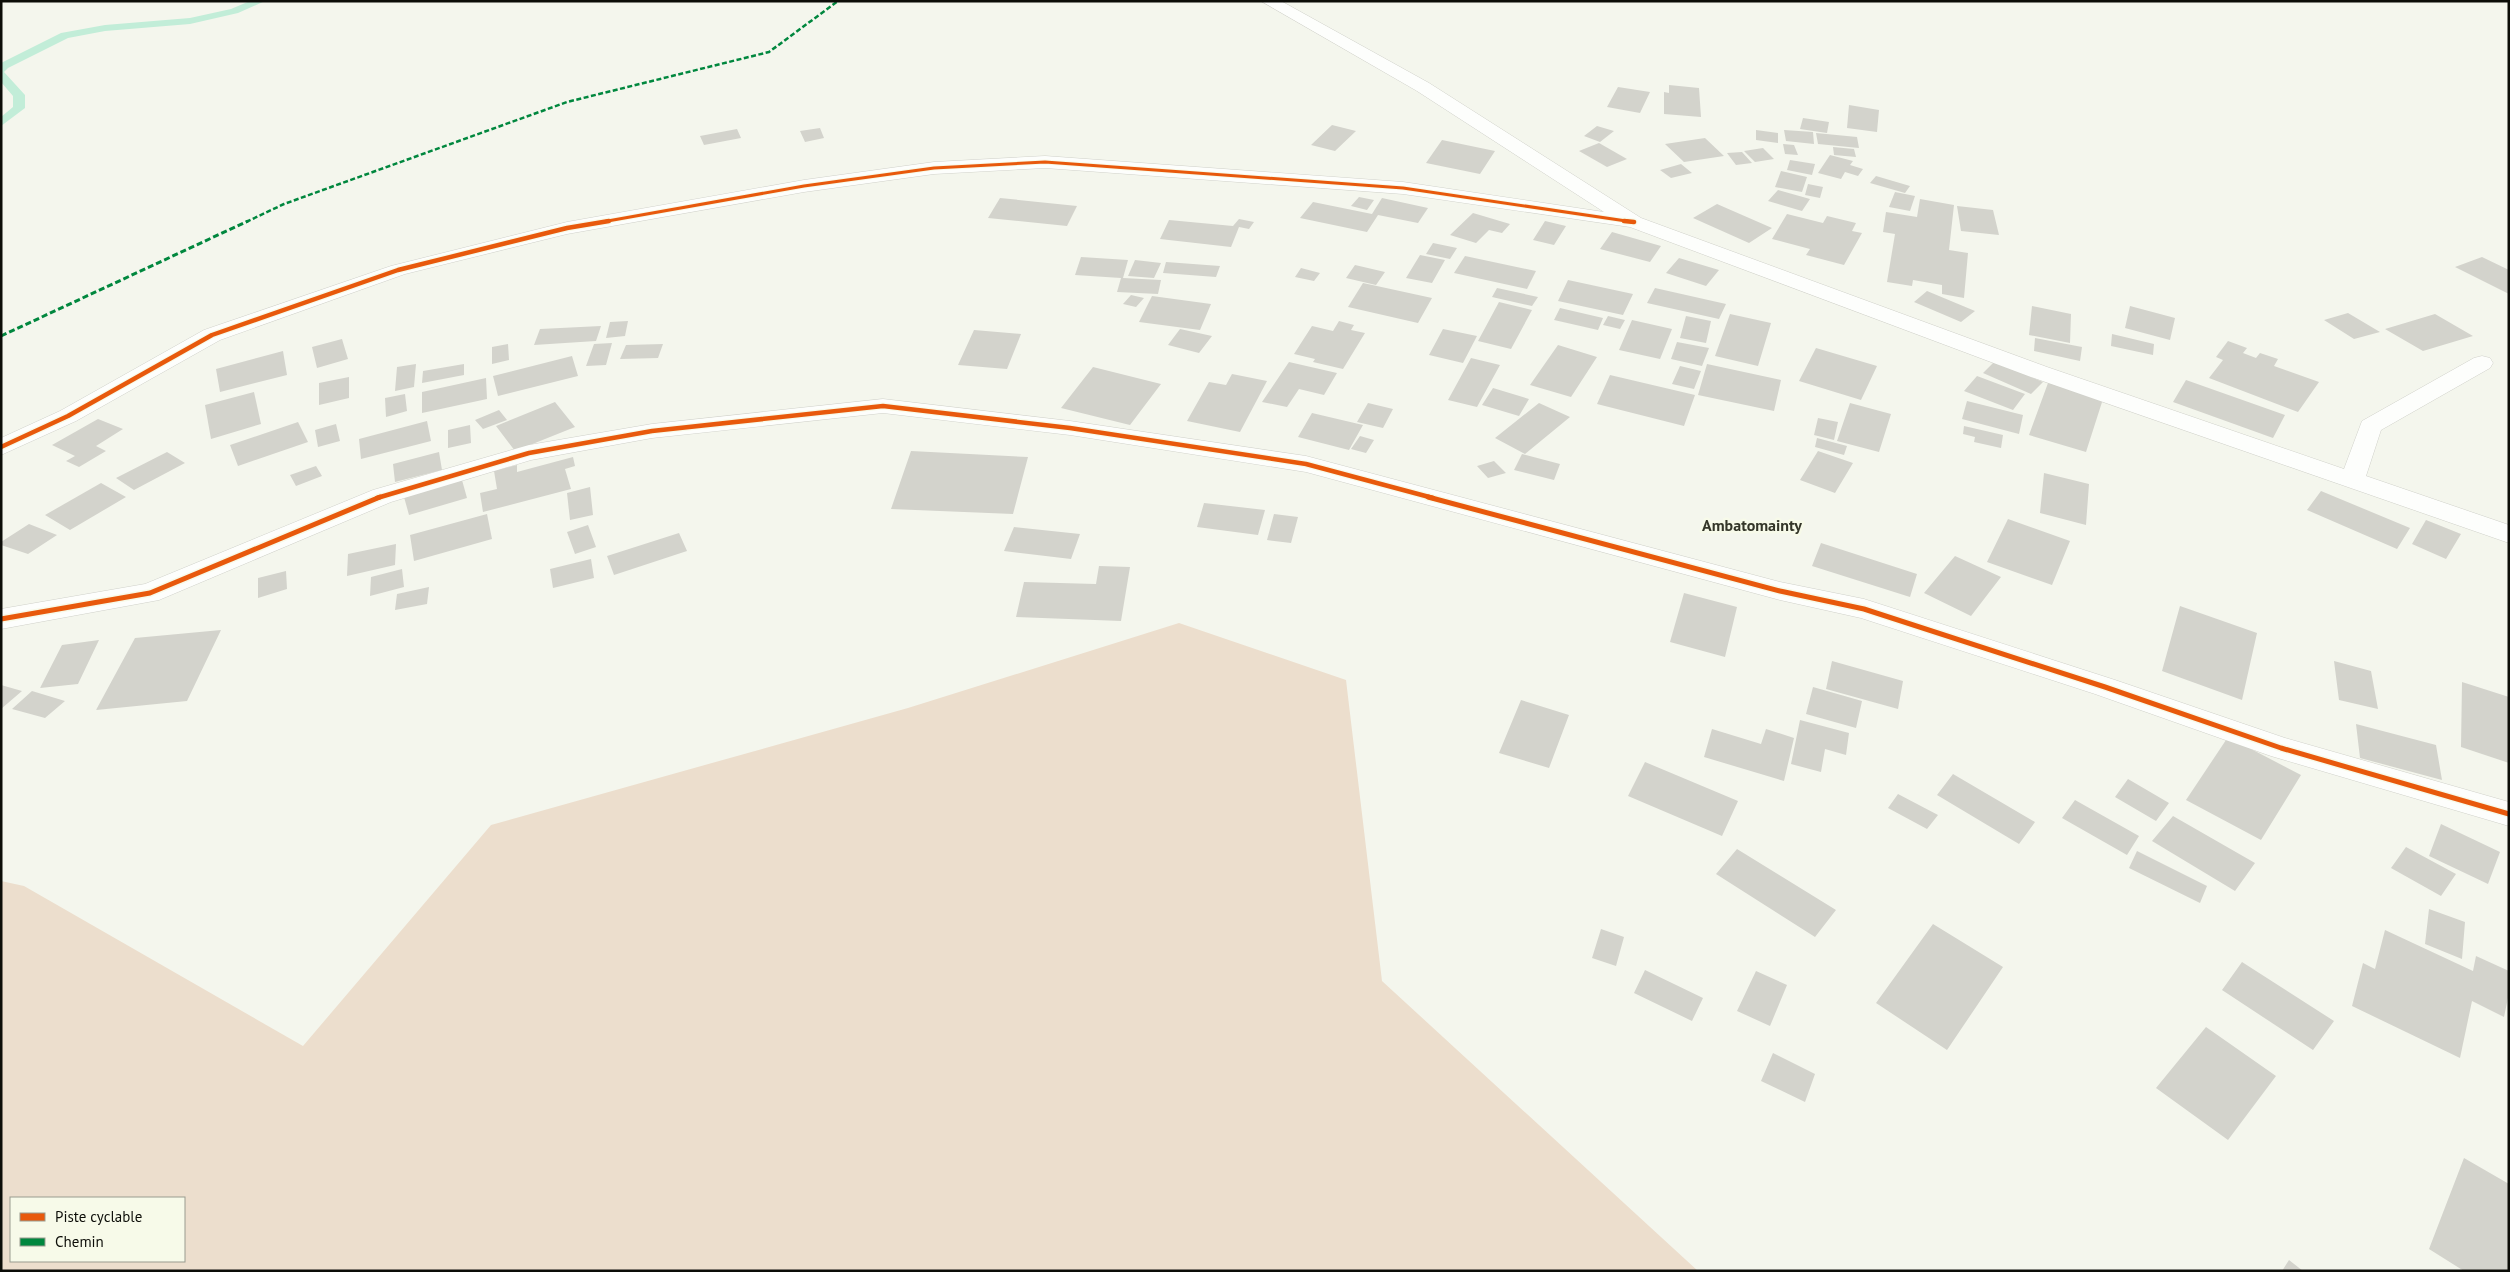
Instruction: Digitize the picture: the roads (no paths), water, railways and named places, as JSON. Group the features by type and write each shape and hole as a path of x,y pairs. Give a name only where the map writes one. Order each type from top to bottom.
{"street":[{"path":"1269,1 1423,87 1634,222"},
{"path":"1,446 68,416 212,335 398,270 567,228 804,186 916,170 1045,162 1403,188 1634,222 2039,372 2509,534"},
{"path":"2353,479 2370,426 2482,363"},
{"path":"1,619 150,592 382,496 529,453 652,431 884,406 1070,428 1306,464 1780,591 1864,608 2106,687 2281,748 2509,814"}],"waterway":[{"path":"1,70 4,66 65,35 105,28 190,21 234,11 260,1"},
{"path":"1,75 19,95 19,108 1,123"}],"district":[{"name":"Ambatomainty","path":"1752,525"}]}
